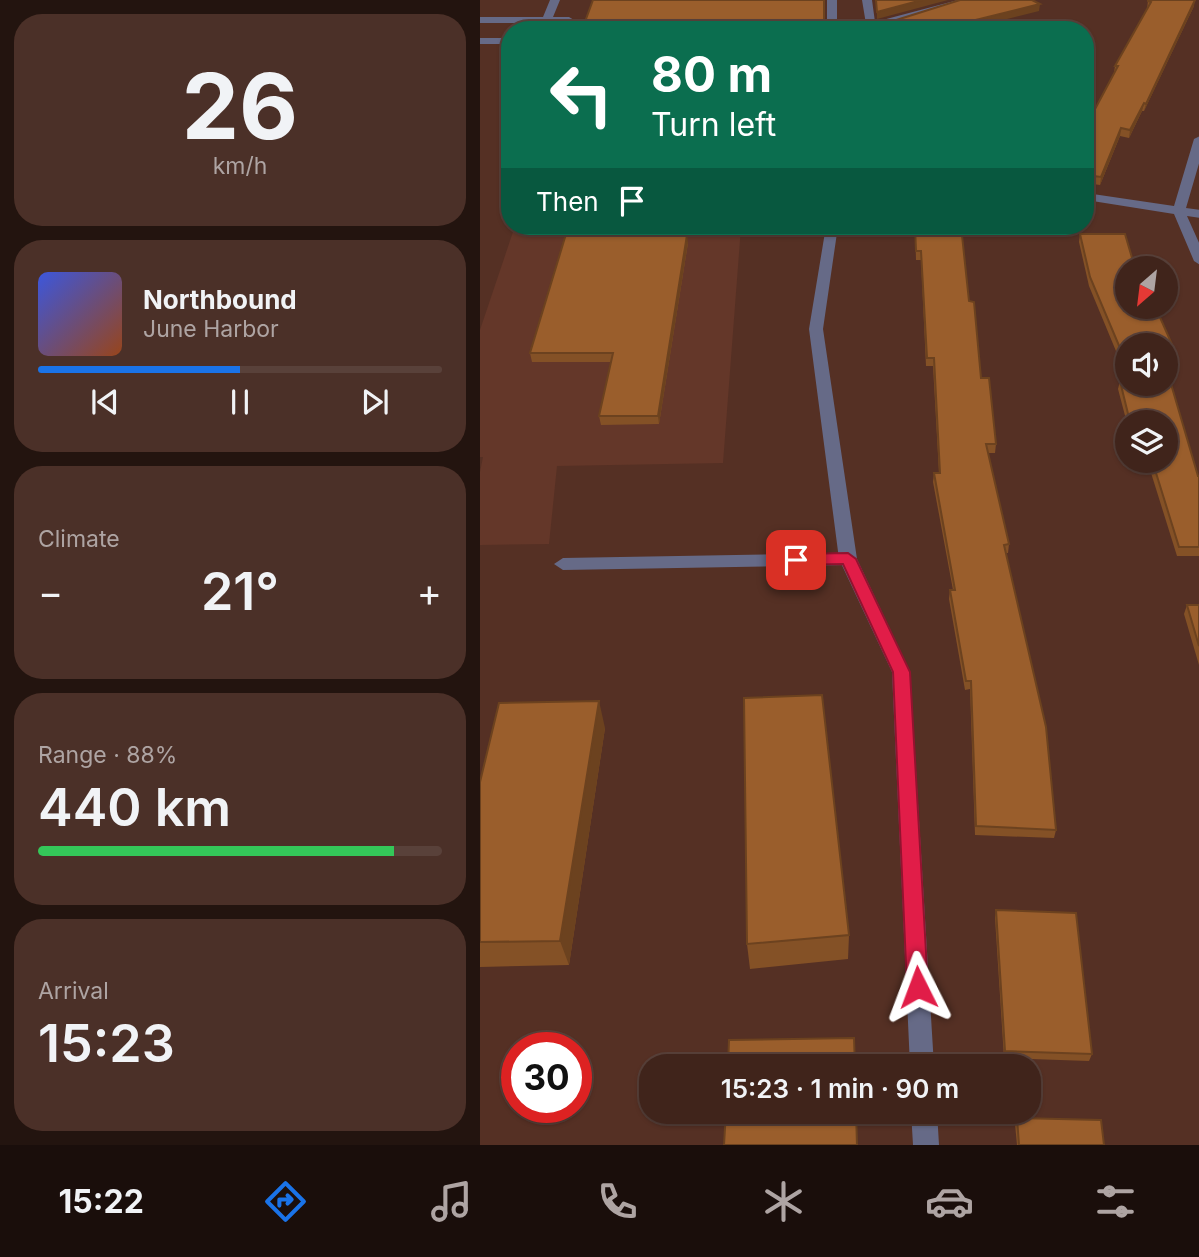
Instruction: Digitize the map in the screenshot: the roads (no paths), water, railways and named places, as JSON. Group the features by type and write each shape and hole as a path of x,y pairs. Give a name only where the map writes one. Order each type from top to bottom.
{"street":[{"path":"547,20 555,0"},
{"path":"832,0 832,21"},
{"path":"867,0 871,21"},
{"path":"896,21 968,0"},
{"path":"480,20 569,21"},
{"path":"492,20 480,41 501,41"},
{"path":"1199,139 1179,211 1199,261"},
{"path":"1094,198 1199,215"},
{"path":"831,235 816,329 848,559 901,672 921,1054"},
{"path":"563,564 848,559"},
{"path":"925,1124 926,1145"}]}
